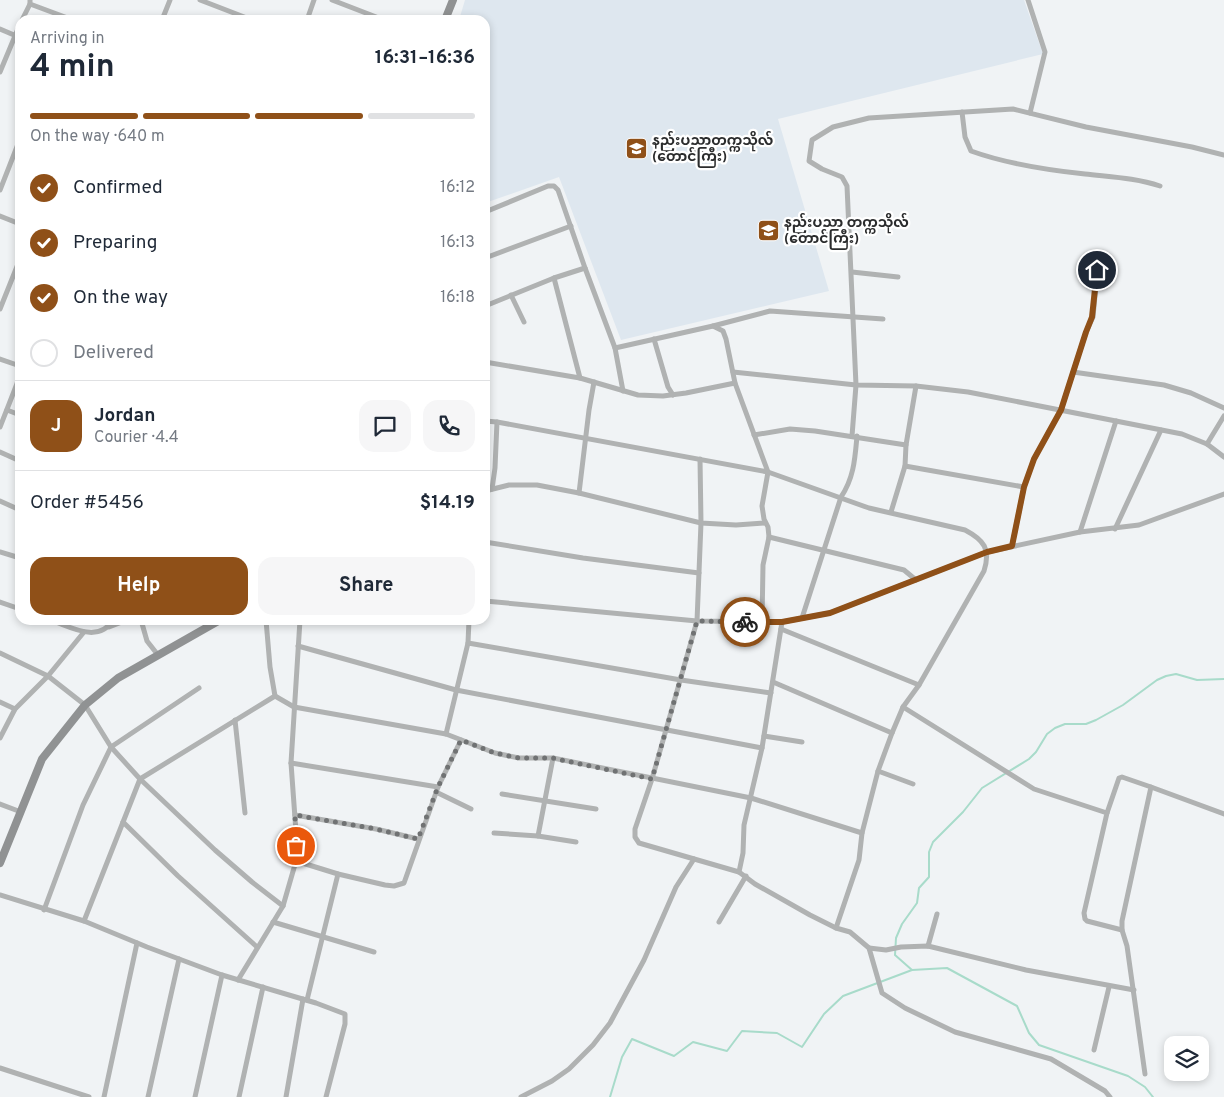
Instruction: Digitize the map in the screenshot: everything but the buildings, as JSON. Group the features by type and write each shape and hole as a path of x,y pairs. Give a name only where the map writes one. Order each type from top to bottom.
{"main road":[{"path":"447,15 453,0"},
{"path":"0,863 42,759 85,705 118,678 211,625"}],"street":[{"path":"164,15 170,0"},
{"path":"200,0 239,15"},
{"path":"309,15 314,0"},
{"path":"332,0 371,15"},
{"path":"1028,0 1045,52 1030,113"},
{"path":"24,15 30,2 60,15"},
{"path":"0,29 14,35 0,72"},
{"path":"802,618 841,497 849,486 853,474 855,436 856,385 847,186 842,177 822,169 809,161 812,140 833,127 869,118 1013,109 1086,127 1192,147 1224,156"},
{"path":"962,112 965,137 971,151 988,157 1039,167 1082,174 1142,180 1160,186"},
{"path":"0,190 15,152"},
{"path":"490,210 548,186 554,186 558,190 615,348 623,391"},
{"path":"0,216 15,222"},
{"path":"490,256 570,226"},
{"path":"1012,546 1024,487 1034,459 1061,410 1092,317 1098,253"},
{"path":"490,304 554,278 585,268"},
{"path":"0,309 15,272"},
{"path":"852,272 898,277"},
{"path":"554,278 580,378"},
{"path":"511,296 524,322"},
{"path":"615,348 770,311 883,320"},
{"path":"713,326 723,331 735,383 768,472 762,506 769,537 764,565 762,622"},
{"path":"654,339 668,387 673,395"},
{"path":"0,359 15,364"},
{"path":"490,363 580,378 638,395 673,395 735,383"},
{"path":"733,372 856,385 916,386 968,392 1182,434 1207,444 1224,457"},
{"path":"1073,372 1164,385 1191,393 1224,408"},
{"path":"579,494 594,382"},
{"path":"891,512 905,466 906,445 916,386"},
{"path":"0,426 15,389"},
{"path":"7,410 15,413"},
{"path":"1207,444 1224,416"},
{"path":"1080,532 1116,421"},
{"path":"490,422 768,472 869,508 964,530 979,540 987,552 984,571 919,685 903,708 892,733 878,771 862,833 859,860 836,928"},
{"path":"497,422 492,489 509,485 537,485 701,523 736,525 765,522"},
{"path":"754,435 790,429 855,436 906,445"},
{"path":"1115,528 1162,430"},
{"path":"0,452 15,459"},
{"path":"700,459 701,523 697,621 652,779 635,829 639,843 739,872 755,884 836,928 850,932 868,948 882,993 906,1008 955,1032 1051,1058 1105,1091 1110,1097"},
{"path":"905,466 1024,487"},
{"path":"490,601 697,621 782,622 830,613 987,552 1080,532 1139,525 1224,494"},
{"path":"0,501 15,508"},
{"path":"769,537 904,570 916,580"},
{"path":"490,543 582,558 699,573"},
{"path":"0,552 15,556"},
{"path":"0,602 15,607"},
{"path":"739,872 743,853 744,825 762,748 782,622"},
{"path":"64,625 84,632 96,633 113,625"},
{"path":"142,625 147,641 158,655"},
{"path":"266,625 275,696"},
{"path":"238,980 283,906 296,861 291,763 300,625"},
{"path":"446,734 468,643 470,625"},
{"path":"781,629 919,685"},
{"path":"0,738 15,709 48,676 84,632"},
{"path":"468,643 681,680 771,693"},
{"path":"298,646 456,690 762,748"},
{"path":"0,653 48,676 85,705 111,747 140,779 215,850 283,906"},
{"path":"773,682 892,733"},
{"path":"44,910 83,805 111,747 199,688"},
{"path":"275,696 294,707 446,734 495,753 519,758 552,758 751,798 862,833"},
{"path":"84,921 140,779 275,696"},
{"path":"0,702 15,709"},
{"path":"903,708 1012,775 1020,782 1034,789 1107,812"},
{"path":"235,720 245,813"},
{"path":"764,736 802,742"},
{"path":"296,861 338,874 385,885 394,886 404,883 418,839 437,790 461,740"},
{"path":"538,836 552,758"},
{"path":"291,763 437,790 471,809"},
{"path":"878,771 913,784"},
{"path":"1122,930 1087,921 1084,913 1107,812 1119,778 1122,777 1224,814"},
{"path":"1145,1074 1134,990 1127,946 1122,930 1122,921 1151,787"},
{"path":"502,794 596,809"},
{"path":"0,804 21,812"},
{"path":"295,815 376,829 418,839"},
{"path":"123,822 178,876 258,947"},
{"path":"494,833 538,836 576,842"},
{"path":"521,1097 558,1077 594,1045 610,1023 644,960 676,888 694,860"},
{"path":"286,1097 305,1000 338,874"},
{"path":"719,922 746,876"},
{"path":"0,895 84,921 222,975 345,1014 345,1024 326,1097"},
{"path":"928,946 937,914"},
{"path":"273,922 374,952"},
{"path":"104,1097 137,943"},
{"path":"868,948 886,950 901,947 928,946 1026,970 1109,987 1134,990"},
{"path":"148,1097 179,959"},
{"path":"195,1097 222,975"},
{"path":"239,1097 263,987"},
{"path":"1094,1050 1109,987"},
{"path":"0,1068 89,1097"}],"shaded area":[{"name":"နည်းပညာတက္ကသိုလ် (တောင်ကြီး)","path":"465,0 1024,0 1043,54 778,119 829,291 621,340 559,177 490,201 490,15 460,15"}],"waterway":[{"path":"912,970 895,955 896,938 902,924 917,903 919,888 929,877 929,852 933,842 963,812 982,788 1029,759 1036,752 1047,734 1055,728 1065,724 1086,724 1096,720 1123,705 1157,680 1176,674 1197,680 1224,679"},
{"path":"610,1097 622,1057 632,1039 674,1056 693,1042 727,1051 742,1031 777,1033 802,1047 824,1014 843,996 912,970 947,968 1017,1006 1029,1033 1039,1045 1128,1076 1145,1087 1153,1097"}],"way so far":[{"path":"296,846 295,815 337,821 418,839 438,787 461,740 495,753 519,758 552,758 652,779 697,621 745,622"}],"place":[{"name":"နည်းပညာတက္ကသိုလ် (တောင်ကြီး)","path":"636,148"},
{"name":"နည်းပညာ တက္ကသိုလ် (တောင်ကြီး)","path":"768,230"}],"route":[{"path":"745,622 782,622 830,613 987,552 1012,546 1024,487 1034,459 1061,410 1092,317 1097,270"}]}
